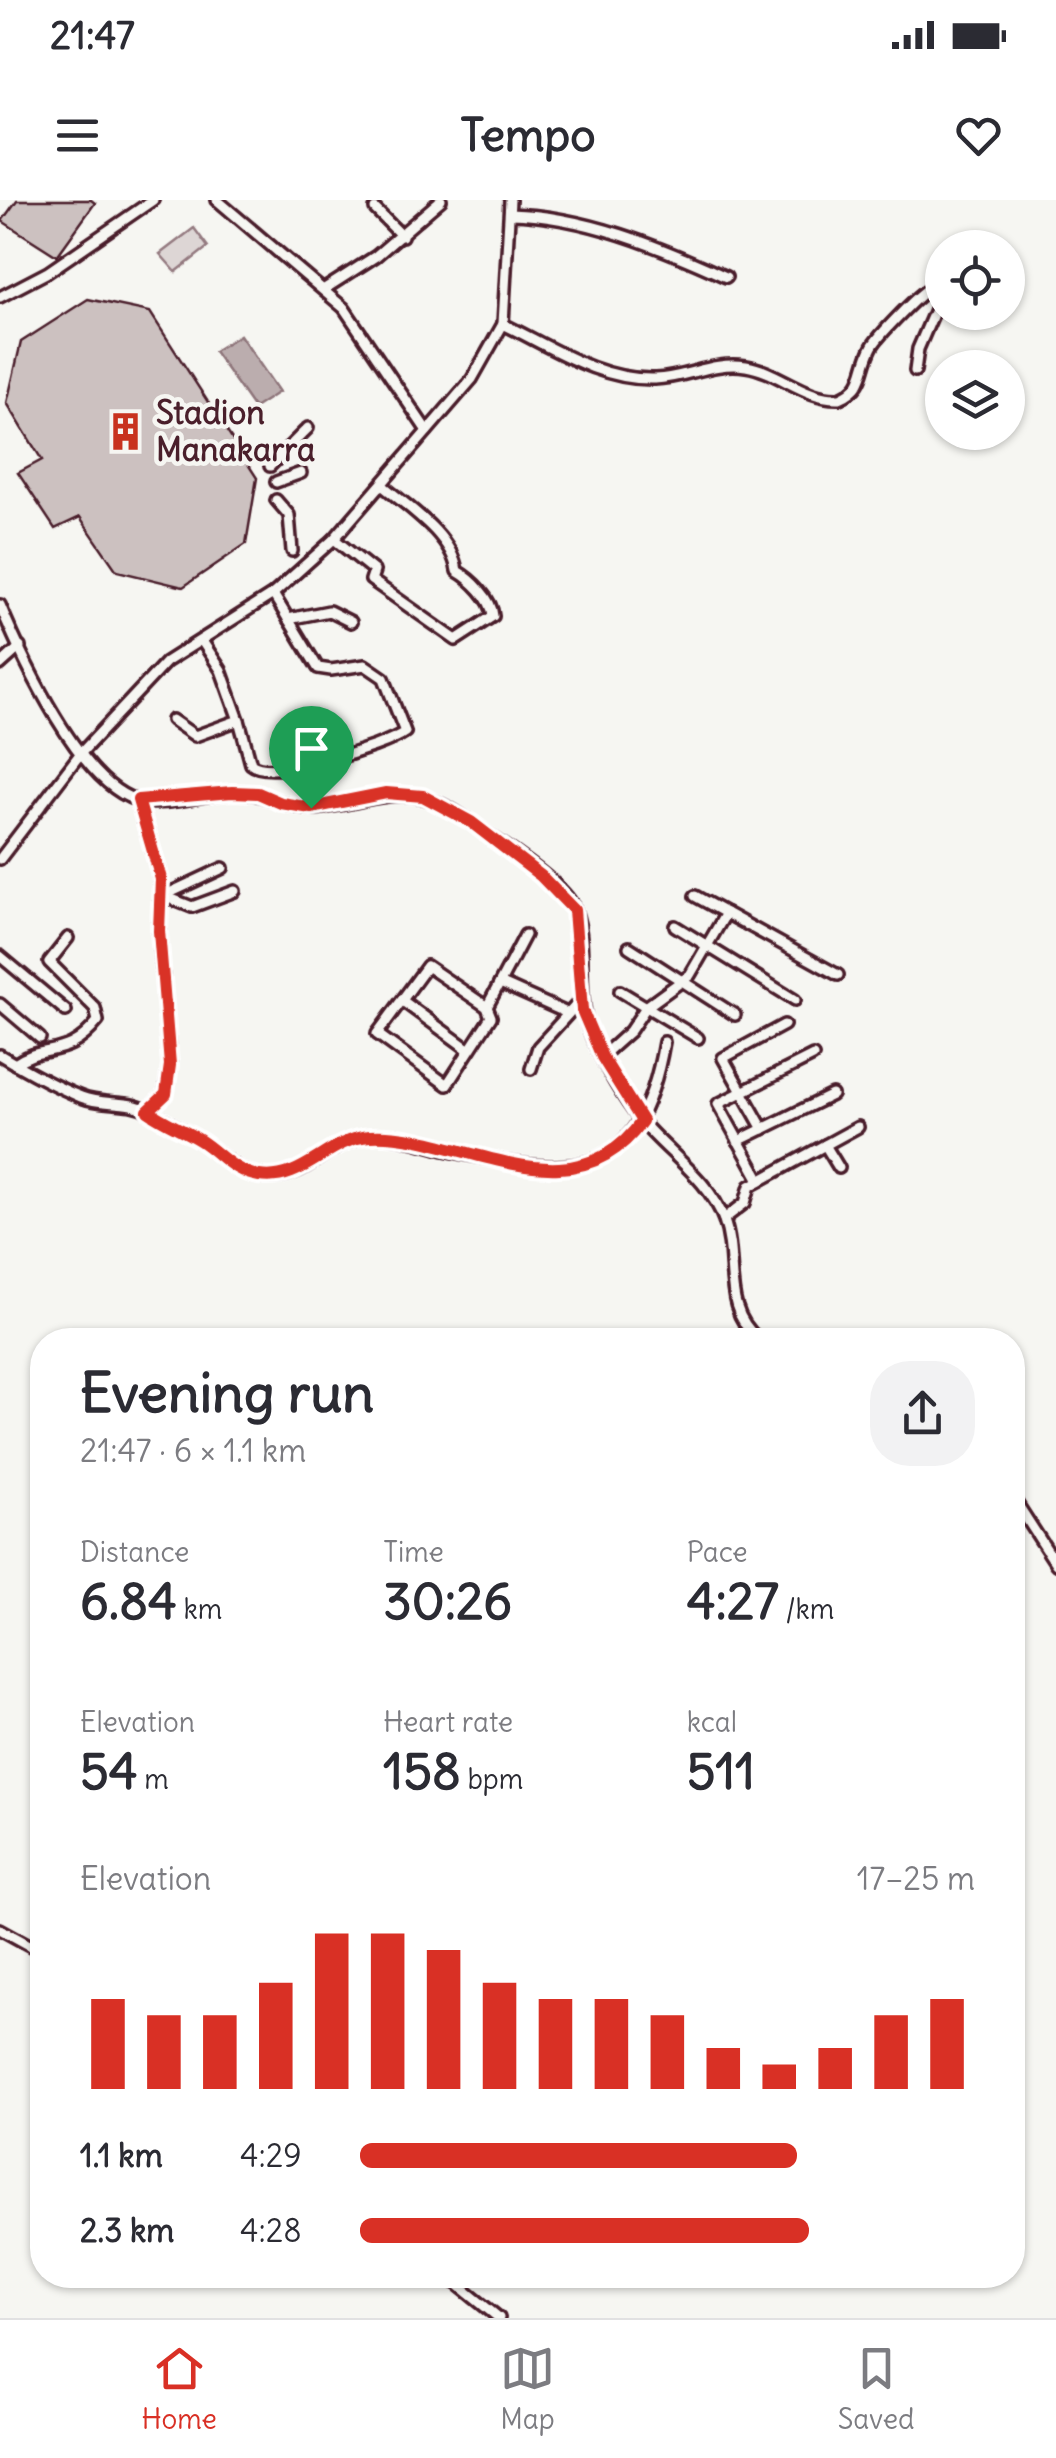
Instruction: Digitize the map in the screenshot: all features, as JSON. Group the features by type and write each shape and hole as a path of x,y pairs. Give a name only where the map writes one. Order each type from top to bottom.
{"street":[{"path":"0,296 48,272 153,200"},
{"path":"217,200 326,288 354,321 427,432"},
{"path":"326,288 402,236 440,200"},
{"path":"0,858 80,754 166,662 273,594 334,538 472,379 503,324 510,200"},
{"path":"374,209 402,236"},
{"path":"510,214 549,216 658,245 726,277"},
{"path":"503,324 614,375 654,379 704,366 736,365 763,371 815,396 840,398 863,382 875,342 898,321 919,292 932,287 938,300 918,349 915,370"},
{"path":"270,466 308,428"},
{"path":"276,482 301,472"},
{"path":"334,538 374,571 370,580 456,640 493,616 491,605 470,579 457,571 452,553 443,542 382,485"},
{"path":"276,500 289,514 292,551"},
{"path":"202,641 220,670 251,764 261,770 323,761 383,743 404,732 384,678 374,668 318,668 273,594"},
{"path":"1,610 80,754 115,790 138,800 258,793 281,803 311,808 394,792 440,802 570,901 578,937 580,1001 602,1057 642,1121 710,1194 724,1220 734,1302 749,1328"},
{"path":"288,620 328,611 352,622"},
{"path":"0,666 20,647"},
{"path":"172,720 194,736 239,720"},
{"path":"138,800 161,879 159,931 169,1084 161,1102 148,1111"},
{"path":"162,896 223,868"},
{"path":"162,896 192,906 230,892 191,883"},
{"path":"695,896 838,975"},
{"path":"602,1057 630,1031 646,1007 690,974 726,912"},
{"path":"676,926 795,1000"},
{"path":"487,1006 524,935"},
{"path":"15,1064 26,1056 61,1052 98,1021 95,1008 49,962 68,938"},
{"path":"630,947 735,1015"},
{"path":"0,956 66,1011"},
{"path":"426,966 487,1006 491,1017 447,1084 377,1034 404,1002 413,980 426,966"},
{"path":"500,983 567,1013"},
{"path":"620,992 698,1038"},
{"path":"531,1069 538,1047 580,1001"},
{"path":"404,1002 468,1049"},
{"path":"0,1004 40,1038"},
{"path":"764,1129 723,1058 784,1026"},
{"path":"0,1055 80,1097 148,1111 199,1139 235,1168 269,1177 307,1167 333,1146 369,1136 394,1137 511,1164 578,1166 626,1140 642,1121 664,1042"},
{"path":"760,1180 718,1104 813,1056"},
{"path":"738,1142 832,1095"},
{"path":"724,1220 745,1204 750,1186 858,1127"},
{"path":"825,1144 839,1168"},
{"path":"1025,1516 1056,1564"},
{"path":"0,1930 30,1946"},
{"path":"462,2288 498,2318"}],"shaded area":[{"path":"194,228 208,247 176,272 160,254"},
{"path":"240,335 279,392 254,408 214,351"}],"building":[{"path":"17,200 95,203 57,256 2,221"},
{"name":"Stadion Manakarra","path":"88,299 150,312 257,478 246,544 183,587 117,571 80,517 55,529 18,473 42,460 7,403 21,342"}],"place":[{"name":"Stadion Manakarra","path":"126,431"}],"route":[{"path":"394,792 440,802 567,898 577,925 582,1010 612,1077 642,1121 626,1140 578,1166 548,1168 511,1164 394,1137 369,1136 333,1146 307,1167 287,1175 260,1176 228,1164 199,1139 148,1111 166,1094 170,1065 159,931 163,912 161,879 141,822 138,800 258,793 281,803 311,808 394,792"}]}
